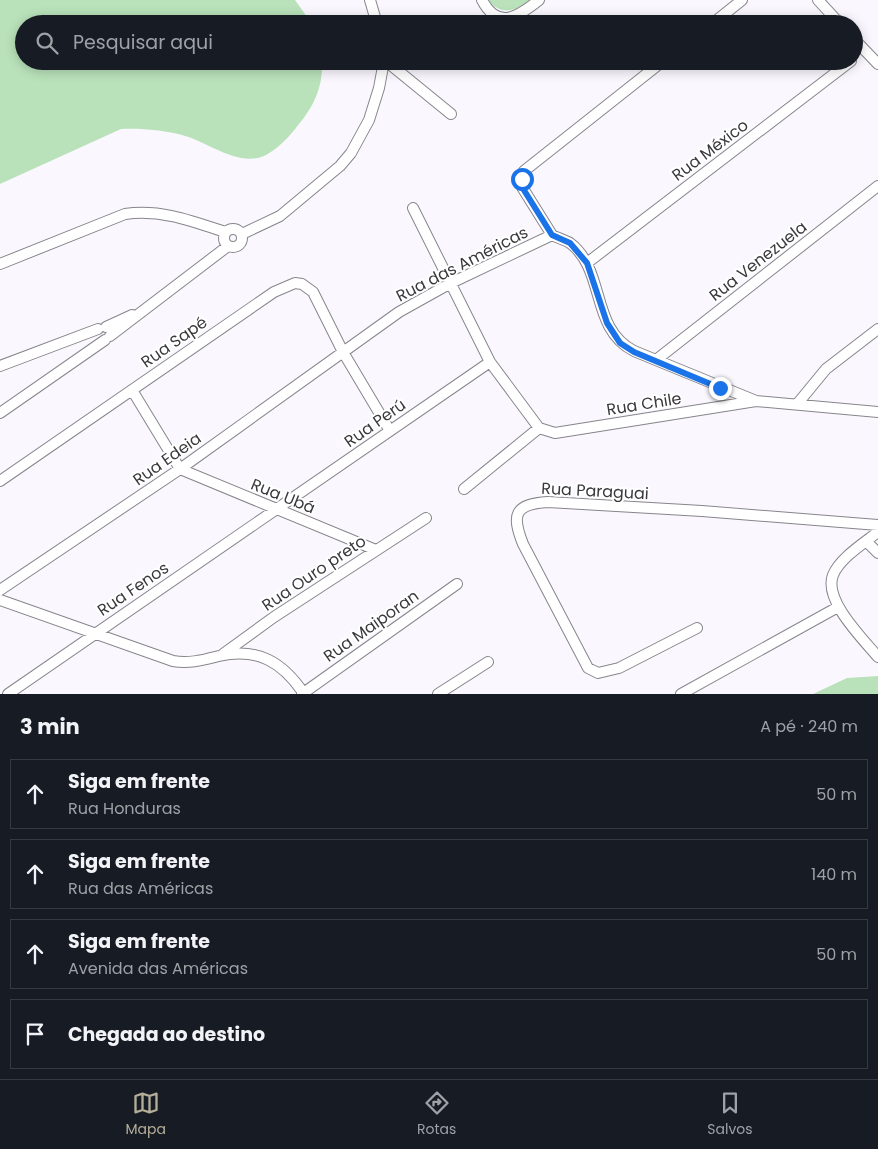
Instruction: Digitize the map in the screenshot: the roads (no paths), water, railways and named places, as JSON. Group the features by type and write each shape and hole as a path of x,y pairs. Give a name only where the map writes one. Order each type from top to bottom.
{"street":[{"path":"370,0 375,15"},
{"path":"482,0 494,15"},
{"path":"517,15 523,13 539,0"},
{"path":"723,15 742,0"},
{"path":"818,0 832,15"},
{"path":"865,50 878,64"},
{"path":"0,412 105,333 151,307 228,246 239,245 242,234 280,216 340,166 369,120 383,70"},
{"path":"396,70 451,114"},
{"path":"552,235 522,187 524,171 651,70"},
{"name":"Rua México","path":"587,263 839,70"},
{"name":"Rua Venezuela","path":"656,360 878,186"},
{"path":"413,208 490,362 539,428 464,489"},
{"path":"0,264 125,214 136,212 168,214 225,232"},
{"path":"228,246 223,239 225,232 232,228 242,234"},
{"name":"Rua das Américas","path":"343,352 399,312 451,282 552,235 570,243 587,263 607,323 620,343 656,360 756,401"},
{"name":"Rua Sapé","path":"0,481 274,292 295,283 302,284 314,292 343,352 390,432"},
{"path":"798,403 826,369 878,329"},
{"path":"0,366 105,333"},
{"name":"Rua Edeia","path":"2,585 180,469 343,352"},
{"name":"Rua Perú","path":"276,509 490,362"},
{"path":"132,390 180,469"},
{"path":"756,401 798,403 878,412"},
{"name":"Rua Chile","path":"539,428 555,433 566,432 756,401"},
{"name":"Rua Ubá","path":"180,469 376,550"},
{"name":"Rua Paraguai","path":"697,628 619,668 598,673 588,668 523,544 516,524 518,513 523,506 532,503 548,502 702,511 878,526"},
{"name":"Rua Fenos","path":"8,694 276,509"},
{"name":"Rua Ouro preto","path":"220,656 426,518"},
{"path":"878,532 839,566 833,574 831,592 838,607 878,657"},
{"path":"866,541 878,553"},
{"name":"Rua Maiporan","path":"303,693 457,584"},
{"path":"0,600 94,634 180,662 238,653 267,659 290,675 303,693"},
{"path":"681,694 838,607"},
{"path":"438,694 488,662"}]}
